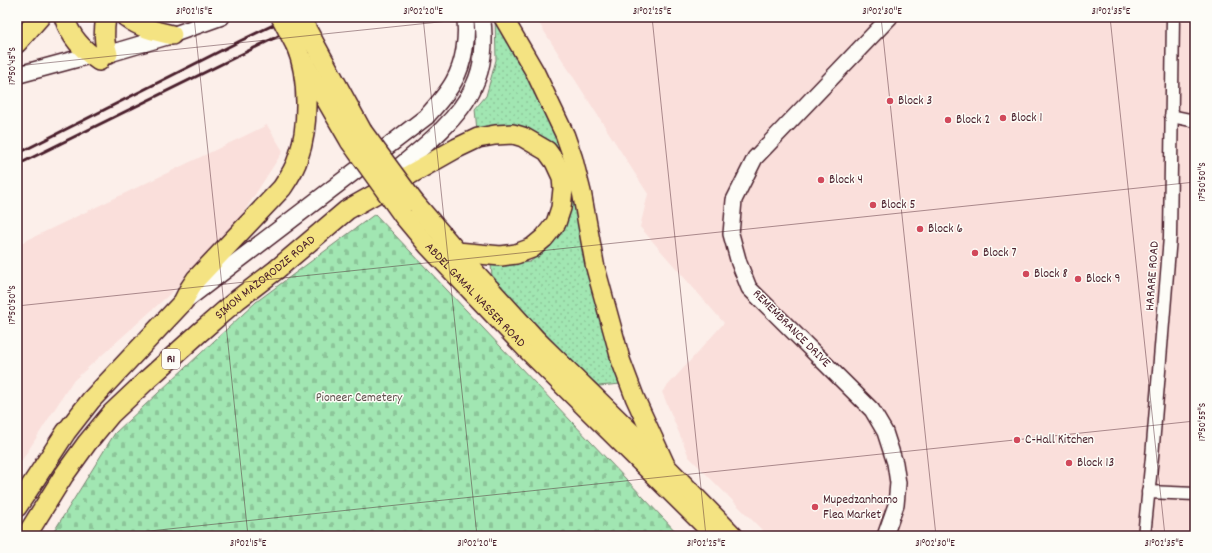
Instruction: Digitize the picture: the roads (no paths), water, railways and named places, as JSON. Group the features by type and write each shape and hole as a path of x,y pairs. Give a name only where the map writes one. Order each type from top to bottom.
{"highway":[{"path":"17,43 40,17"},
{"path":"64,17 76,42 99,57 106,48 104,38 106,17"},
{"path":"126,17 145,28 172,35"},
{"name":"ABDEL GAMAL NASSER ROAD","path":"281,17 302,47 356,136 409,209 457,252"},
{"name":"ABDEL GAMAL NASSER ROAD","path":"300,17 302,47"},
{"path":"183,302 196,279 282,188 298,159 305,131 306,107 302,47"},
{"path":"347,210 457,148 478,138 513,134 523,137 547,151 555,162 562,177 564,189 561,208 556,223 544,238 532,248 516,254 501,256 457,252"},
{"name":"SIMON MAZORODZE ROAD","path":"26,536 64,475 87,443 111,414 237,300 276,270 347,210"},
{"name":"R1","path":"17,507 66,432 91,400 183,302"}],"main road":[{"name":"R1","path":"183,302 426,117 446,94 455,80 461,63 465,43 465,17"},
{"name":"SIMON MAZORODZE ROAD","path":"347,210 421,148 454,116 466,101 480,70 484,45 482,17"},
{"path":"503,17 535,72 566,136 582,194 595,266 619,354 634,398 666,466"},
{"path":"17,75 99,57 172,35"},
{"path":"17,86 87,67 99,57"},
{"name":"ABDEL GAMAL NASSER ROAD","path":"409,209 428,246 526,349 715,536"},
{"name":"ABDEL GAMAL NASSER ROAD","path":"457,252 537,340 666,466 734,536"}],"street":[{"path":"172,35 222,17"},
{"name":"REMEMBRANCE DRIVE","path":"885,536 896,505 898,483 895,463 885,432 872,410 749,288 739,263 731,234 734,200 755,158 890,17"},
{"name":"HARARE ROAD","path":"1144,536 1161,356 1170,237 1172,17"},
{"path":"1171,116 1195,121"},
{"path":"1148,492 1195,494"}],"railway":[{"path":"17,154 290,17"},
{"path":"17,165 317,17"}],"place":[{"name":"Block 3","path":"890,101"},
{"name":"Block 1","path":"1003,118"},
{"name":"Block 2","path":"948,120"},
{"name":"Block 4","path":"821,180"},
{"name":"Block 5","path":"873,205"},
{"name":"Block 6","path":"920,229"},
{"name":"Block 7","path":"975,253"},
{"name":"Block 8","path":"1026,274"},
{"name":"Block 9","path":"1078,279"},
{"name":"C-Hall Kitchen","path":"1017,440"},
{"name":"Block 13","path":"1069,463"},
{"name":"Mupedzanhamo Flea Market","path":"815,507"}],"park label":[{"name":"Pioneer Cemetery","path":"359,398"}]}
